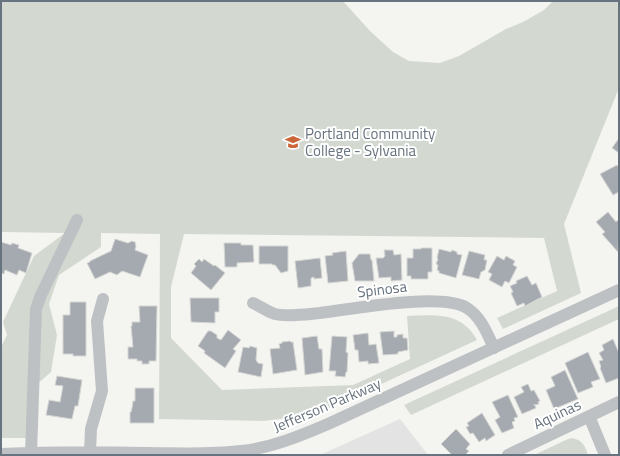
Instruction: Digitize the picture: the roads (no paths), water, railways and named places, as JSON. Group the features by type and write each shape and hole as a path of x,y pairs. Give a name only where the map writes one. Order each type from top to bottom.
{"street":[{"path":"31,453 36,309 41,295 77,220"},
{"name":"Jefferson Parkway","path":"1,454 90,452 201,454 242,453 273,445 306,434 619,290"},
{"path":"90,452 91,429 102,391 97,321 103,299"},
{"name":"Spinosa","path":"253,303 275,314 303,315 416,301 443,302 461,305 478,318 494,348"},
{"name":"Aquinas","path":"508,455 619,402"},
{"path":"589,416 605,455"}],"place":[{"name":"Portland Community College - Sylvania","path":"293,142"}]}
